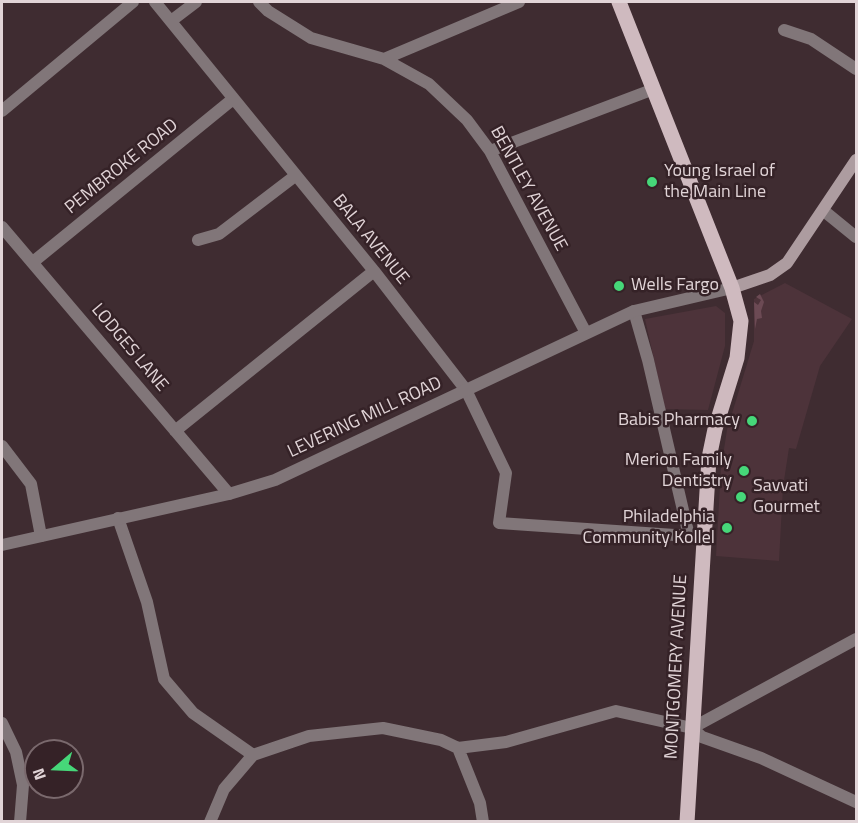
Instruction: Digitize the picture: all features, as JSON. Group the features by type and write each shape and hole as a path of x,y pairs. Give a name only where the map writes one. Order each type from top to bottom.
{"main road":[{"name":"MONTGOMERY AVENUE","path":"619,2 740,313 741,336 711,445 697,536 687,822"},
{"path":"732,288 782,268 824,211 856,160"}],"street":[{"path":"2,111 133,2"},
{"name":"BALA AVENUE","path":"155,2 374,271 466,390 507,473 499,523 697,536"},
{"path":"171,21 196,2"},
{"name":"BENTLEY AVENUE","path":"259,2 268,11 311,38 384,59 429,84 467,120 490,151 586,333"},
{"path":"384,59 519,2"},
{"path":"784,30 811,39 856,69"},
{"path":"490,151 654,89"},
{"name":"PEMBROKE ROAD","path":"33,262 233,99"},
{"path":"198,240 219,234 295,176"},
{"path":"824,211 856,237"},
{"name":"LODGES LANE","path":"2,227 229,494"},
{"path":"175,431 374,271"},
{"name":"LEVERING MILL ROAD","path":"2,545 229,494 275,480 634,311 732,288"},
{"path":"634,311 697,536"},
{"path":"2,446 31,484 41,536"},
{"path":"118,518 147,602 165,679 193,713 253,755"},
{"path":"692,728 856,639"},
{"path":"210,822 224,789 253,755 309,736 383,728 441,740 458,748 506,742 616,711 692,728 702,737 761,758 856,802"},
{"path":"2,723 16,752 23,785 20,822"},
{"path":"458,748 480,803 483,822"}],"shaded area":[{"path":"785,283 852,319 820,366 796,449 789,448 783,487 779,561 716,556 721,468 727,430 754,341 754,299"},
{"path":"760,294 764,302 761,311 762,318 757,319 755,329 754,302 758,305 761,300 756,297"},
{"path":"716,306 725,313 725,346 708,410 665,409 645,319"}],"place":[{"name":"Young Israel of the Main Line","path":"652,182"},
{"name":"Wells Fargo","path":"619,286"},
{"name":"Babis Pharmacy","path":"752,421"},
{"name":"Merion Family Dentistry","path":"744,471"},
{"name":"Savvati Gourmet","path":"741,497"},
{"name":"Philadelphia Community Kollel","path":"727,528"}]}
